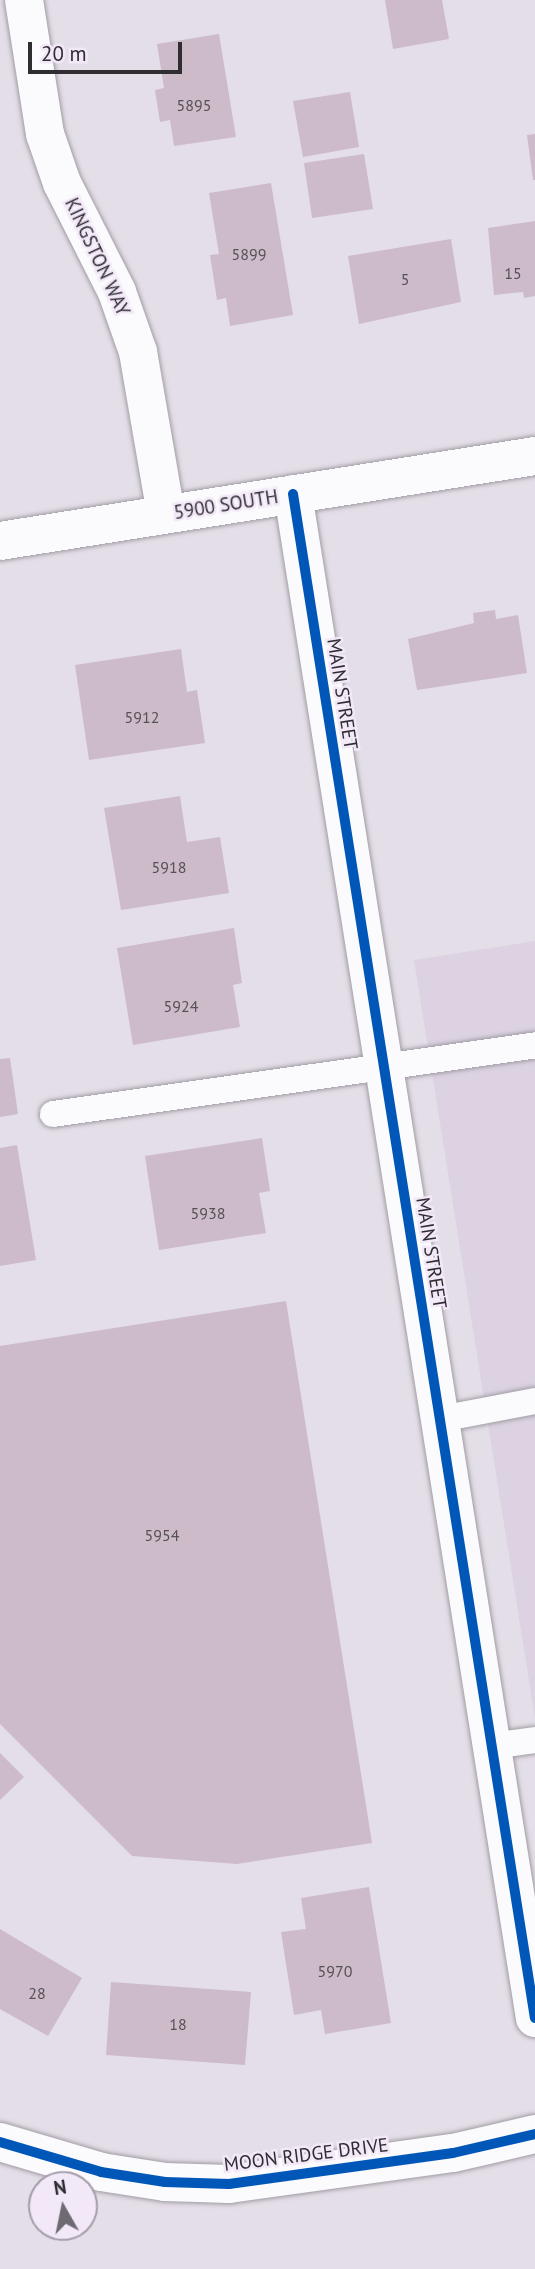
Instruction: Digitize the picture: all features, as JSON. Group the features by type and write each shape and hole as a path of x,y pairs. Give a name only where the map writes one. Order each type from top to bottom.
{"street":[{"name":"KINGSTON WAY","path":"24,0 45,134 62,183 117,292 138,352 166,514"},
{"name":"5900 SOUTH","path":"0,541 535,456"},
{"name":"MAIN STREET","path":"293,494 492,1746 528,1930 535,2018"},
{"name":"MOON RIDGE DRIVE","path":"0,2142 101,2172 164,2182 229,2184 453,2153 535,2134"}],"lane":[{"path":"53,1114 535,1045"},
{"path":"440,1419 535,1401"},
{"path":"492,1746 535,1740"}],"shaded area":[{"path":"535,941 535,1718 414,960"}],"building":[{"path":"385,0 442,0 449,39 393,49"},
{"path":"219,34 236,137 174,146 170,120 160,122 155,90 164,88 157,44"},
{"path":"350,92 359,147 303,157 293,101"},
{"path":"535,134 535,180 533,180 527,135"},
{"path":"364,154 373,209 312,218 304,163"},
{"path":"271,183 293,315 230,326 226,298 217,300 210,255 219,254 209,193"},
{"path":"535,221 535,296 524,298 523,292 494,295 488,228"},
{"path":"451,239 461,302 359,324 348,256"},
{"path":"495,610 496,619 518,615 527,673 417,690 408,639 474,623 473,613"},
{"path":"181,649 187,692 197,690 205,743 89,760 75,665"},
{"path":"180,796 187,842 220,837 229,893 121,910 104,808"},
{"path":"234,928 242,983 233,985 240,1027 133,1045 117,948"},
{"path":"10,1058 18,1114 0,1117 0,1059"},
{"path":"262,1138 270,1191 259,1193 266,1233 159,1250 145,1156"},
{"path":"17,1145 36,1260 0,1266 0,1148"},
{"path":"286,1301 372,1843 237,1864 132,1856 0,1724 0,1346"},
{"path":"0,1753 24,1777 0,1800"},
{"path":"369,1887 391,2023 325,2034 321,2010 294,2015 281,1932 306,1929 301,1898"},
{"path":"0,1929 82,1978 48,2036 0,2009"},
{"path":"111,1982 251,1992 245,2065 106,2055"}],"cycle path":[{"path":"293,494 535,2018"},
{"path":"0,2142 101,2172 165,2182 229,2184 453,2153 535,2134"}]}
